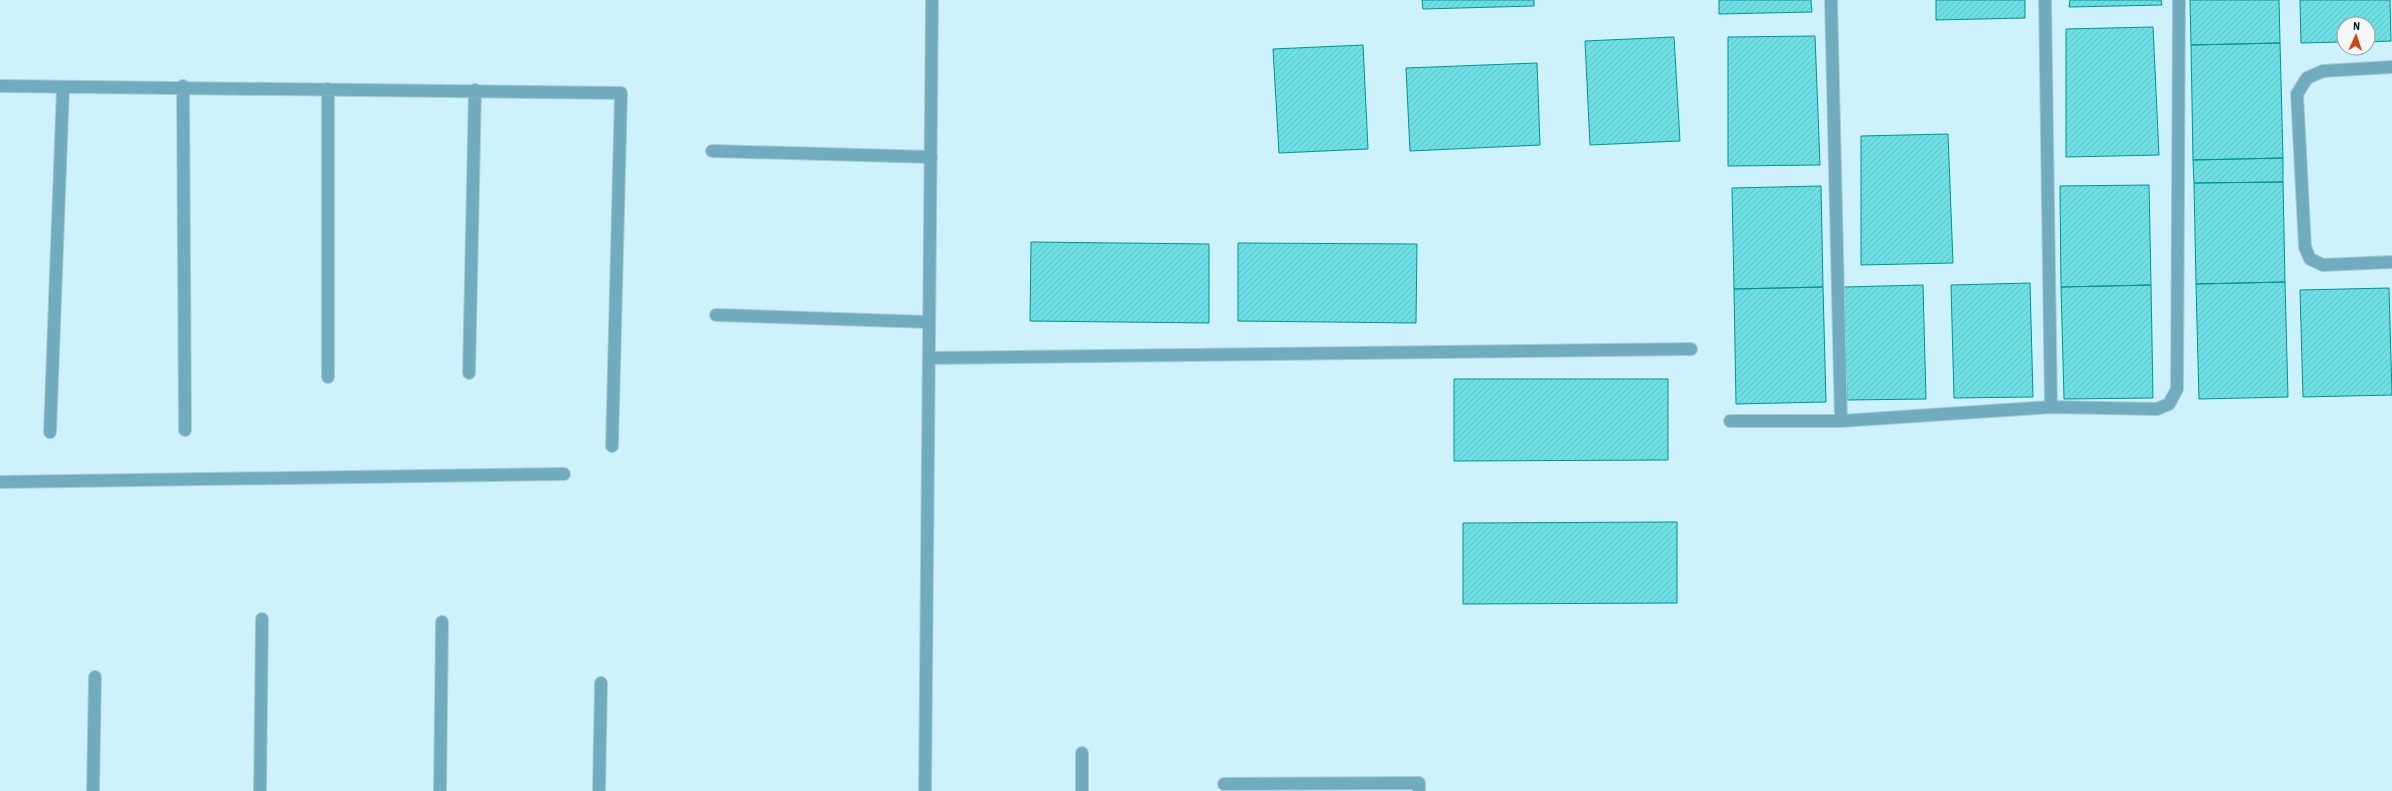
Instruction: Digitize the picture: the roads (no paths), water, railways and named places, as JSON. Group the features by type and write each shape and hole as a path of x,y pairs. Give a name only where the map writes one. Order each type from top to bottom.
{"street":[{"path":"925,791 932,0"},
{"path":"1831,0 1841,420"},
{"path":"2045,0 2051,407"},
{"path":"1730,421 1841,420 2051,407 2157,410 2169,404 2177,389 2179,0"},
{"path":"2392,67 2323,71 2306,78 2298,94 2305,248 2310,260 2323,265 2392,262"},
{"path":"0,86 63,88 183,86 621,93 612,446"},
{"path":"183,86 186,430"},
{"path":"50,432 63,88"},
{"path":"328,89 328,376"},
{"path":"469,373 475,90"},
{"path":"712,151 931,157"},
{"path":"716,315 929,322"},
{"path":"930,358 1691,349"},
{"path":"0,482 564,474"},
{"path":"260,791 262,619"},
{"path":"440,791 442,622"},
{"path":"93,791 95,677"},
{"path":"599,791 601,683"},
{"path":"1082,753 1082,791"},
{"path":"1224,784 1419,783 1419,791"}]}
